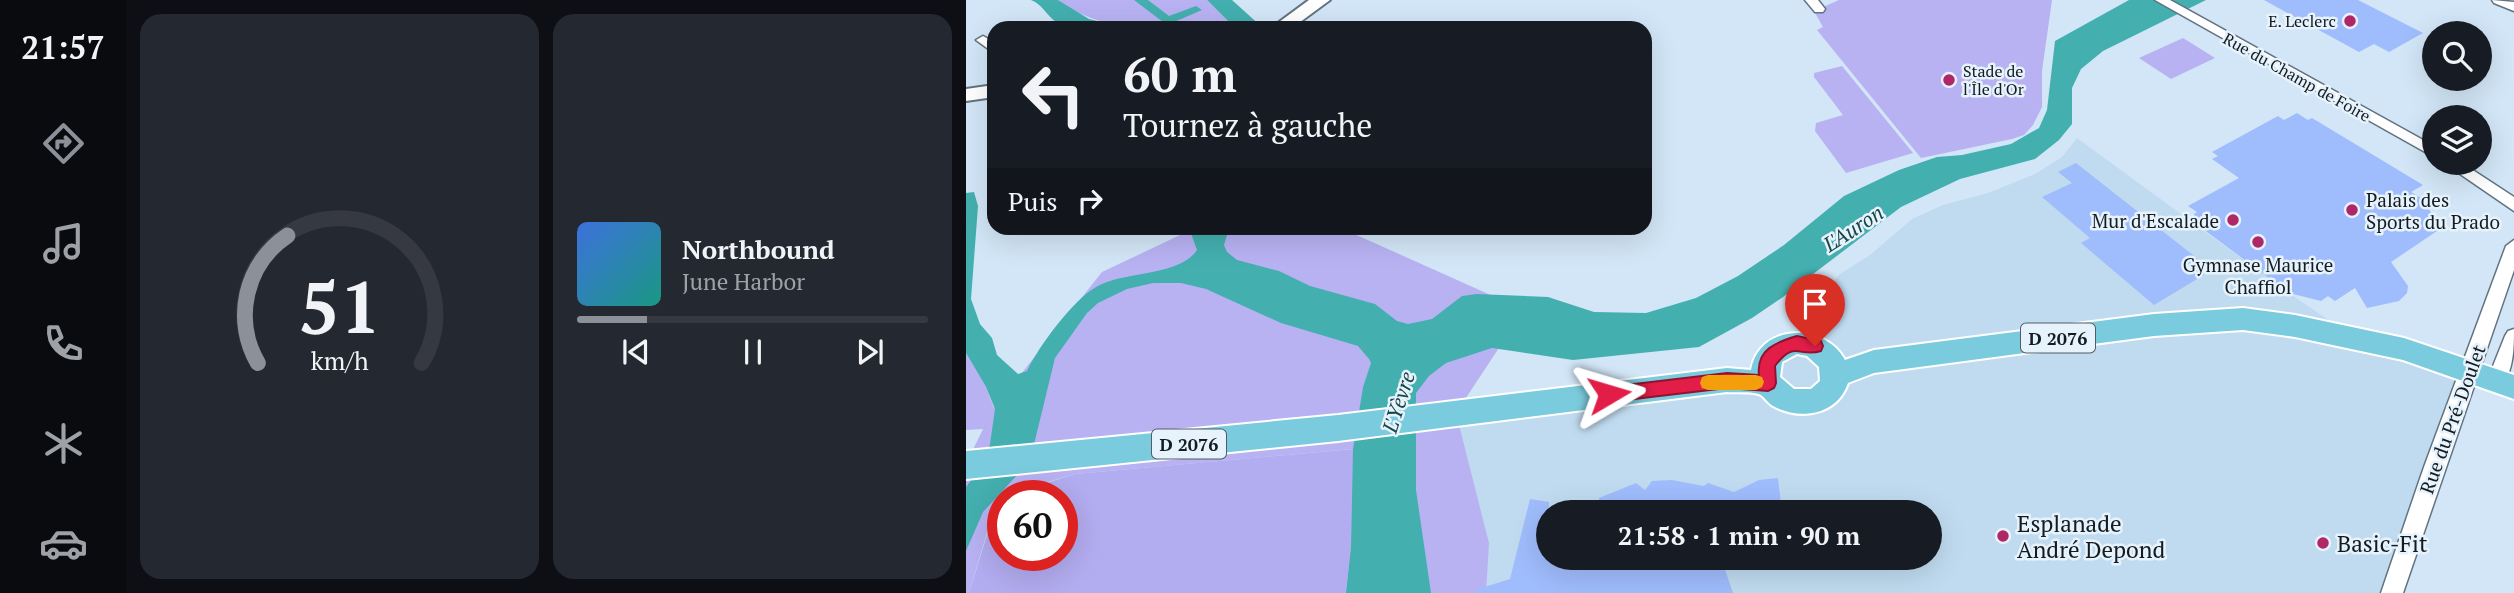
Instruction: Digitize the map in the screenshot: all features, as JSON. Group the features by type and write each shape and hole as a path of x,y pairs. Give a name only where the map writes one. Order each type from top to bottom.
{"main road":[{"path":"1290,21 1321,0"},
{"path":"966,95 987,92"},
{"name":"D 2076","path":"1833,366 2154,325 2242,319 2404,349 2505,384"},
{"path":"1797,343 1815,346 1833,366 1827,393 1804,402 1783,398 1767,374 1778,349 1797,343"},
{"name":"D 2076","path":"966,465 1338,428 1767,374"}],"street":[{"name":"Rue du Champ de Foire","path":"2162,0 2218,30"},
{"path":"2498,0 2514,8"},
{"name":"Rue du Champ de Foire","path":"2190,15 2422,145"},
{"path":"2469,175 2514,205"},
{"name":"Rue du Pré-Doulet","path":"2392,593 2434,467 2514,246"},
{"name":"Rue du Pré-Doulet","path":"2505,384 2512,347"}],"shaded area":[{"path":"1058,0 1207,0 1228,21 1102,21 1078,12"},
{"name":"Stade de l'Île d'Or","path":"1839,0 2052,0 2042,71 2042,107 2033,125 2024,135 2012,139 1921,158 1817,30 1823,27 1814,11"},
{"path":"2183,38 2215,58 2171,79 2139,58"},
{"path":"1842,66 1913,153 1846,173 1815,131 1816,123 1843,115 1814,77 1814,73"},
{"path":"2077,138 2355,338 2470,372 2394,593 1486,593 1456,413 1727,380 1766,364 1804,343 1816,322 1809,318 1812,307 1840,274 1870,255 1912,219 1943,205 1988,193 2035,174 2062,157"},
{"path":"1180,235 1357,235 1524,310 1456,413 1489,543 1486,593 1346,593 1351,547 1352,449 1075,474 1054,480 987,480 987,533 969,593 966,593 966,464 983,429 966,430 966,353 986,387 994,408 1102,272"},
{"path":"1353,449 1351,547 1346,593 969,593 987,535 987,571 1078,571 1078,480 1056,480 1075,474"}],"water":[{"path":"1031,0 1058,0 1089,19 1097,21 1055,21"},
{"path":"1207,0 1232,0 1255,21 1228,21"},
{"path":"2129,0 2206,0 2103,51 2081,69 2072,88 2072,124 2059,140 2035,159 1960,179 1901,207 1783,297 1752,318 1699,347 1573,360 1492,348 1446,363 1429,376 1416,393 1416,490 1431,593 1346,593 1351,547 1353,449 1363,387 1371,363 1369,359 1358,346 1281,323 1206,289 1181,283 1153,283 1127,289 1098,303 1087,313 1055,358 1030,461 1012,480 987,480 987,508 966,551 966,487 983,464 990,444 995,409 986,387 966,353 966,193 974,192 978,206 971,299 980,324 992,338 997,355 1018,374 1027,371 1057,325 1087,294 1107,282 1164,269 1189,259 1197,250 1192,235 1227,235 1224,245 1227,252 1237,260 1279,271 1310,286 1375,304 1397,321 1408,324 1432,319 1462,296 1477,294 1548,297 1594,312 1646,313 1696,298 1738,276 1784,245 1844,196 1899,170 1937,157 1962,155 2011,144 2039,128 2047,110 2055,41"}],"building":[{"name":"E. Leclerc","path":"2264,0 2358,0 2422,32 2389,52 2374,44 2359,52"},
{"name":"Palais des Sports du Prado","path":"2297,113 2308,120 2312,118 2423,185 2411,192 2424,200 2440,229 2391,262 2408,286 2407,293 2399,301 2367,308 2355,288 2335,301 2328,296 2321,301 2289,293 2195,223 2194,214 2197,212 2188,206 2239,178 2212,159 2218,156 2212,152 2278,116 2284,120"},
{"path":"2076,163 2212,270 2154,305 2081,243 2090,238 2042,197 2072,183 2058,172"},
{"path":"1778,478 1781,500 1599,500 1636,483 1645,490 1652,481 1672,480 1704,486 1708,483 1734,492 1759,480"},
{"path":"1530,499 1536,500 1536,570 1725,570 1733,593 1476,593 1475,590 1510,579"}],"waterway":[{"path":"1140,0 1167,21 1196,10"}],"slow traffic":[{"path":"1708,383 1727,380 1756,382"}],"place":[{"name":"E. Leclerc","path":"2350,21"},
{"name":"Stade de l'Île d'Or","path":"1949,80"},
{"name":"Palais des Sports du Prado","path":"2352,210"},
{"name":"Mur d'Escalade","path":"2233,220"},
{"name":"Gymnase Maurice Chaffiol","path":"2258,242"},
{"name":"Esplanade André Depond","path":"2003,536"},
{"name":"Basic-Fit","path":"2323,543"}],"route":[{"path":"1609,394 1727,380 1768,383 1766,364 1778,349 1797,343 1815,346"}],"water label":[{"name":"L'Auron","path":"1853,228"},
{"name":"L'Yèvre","path":"1398,402"}]}
